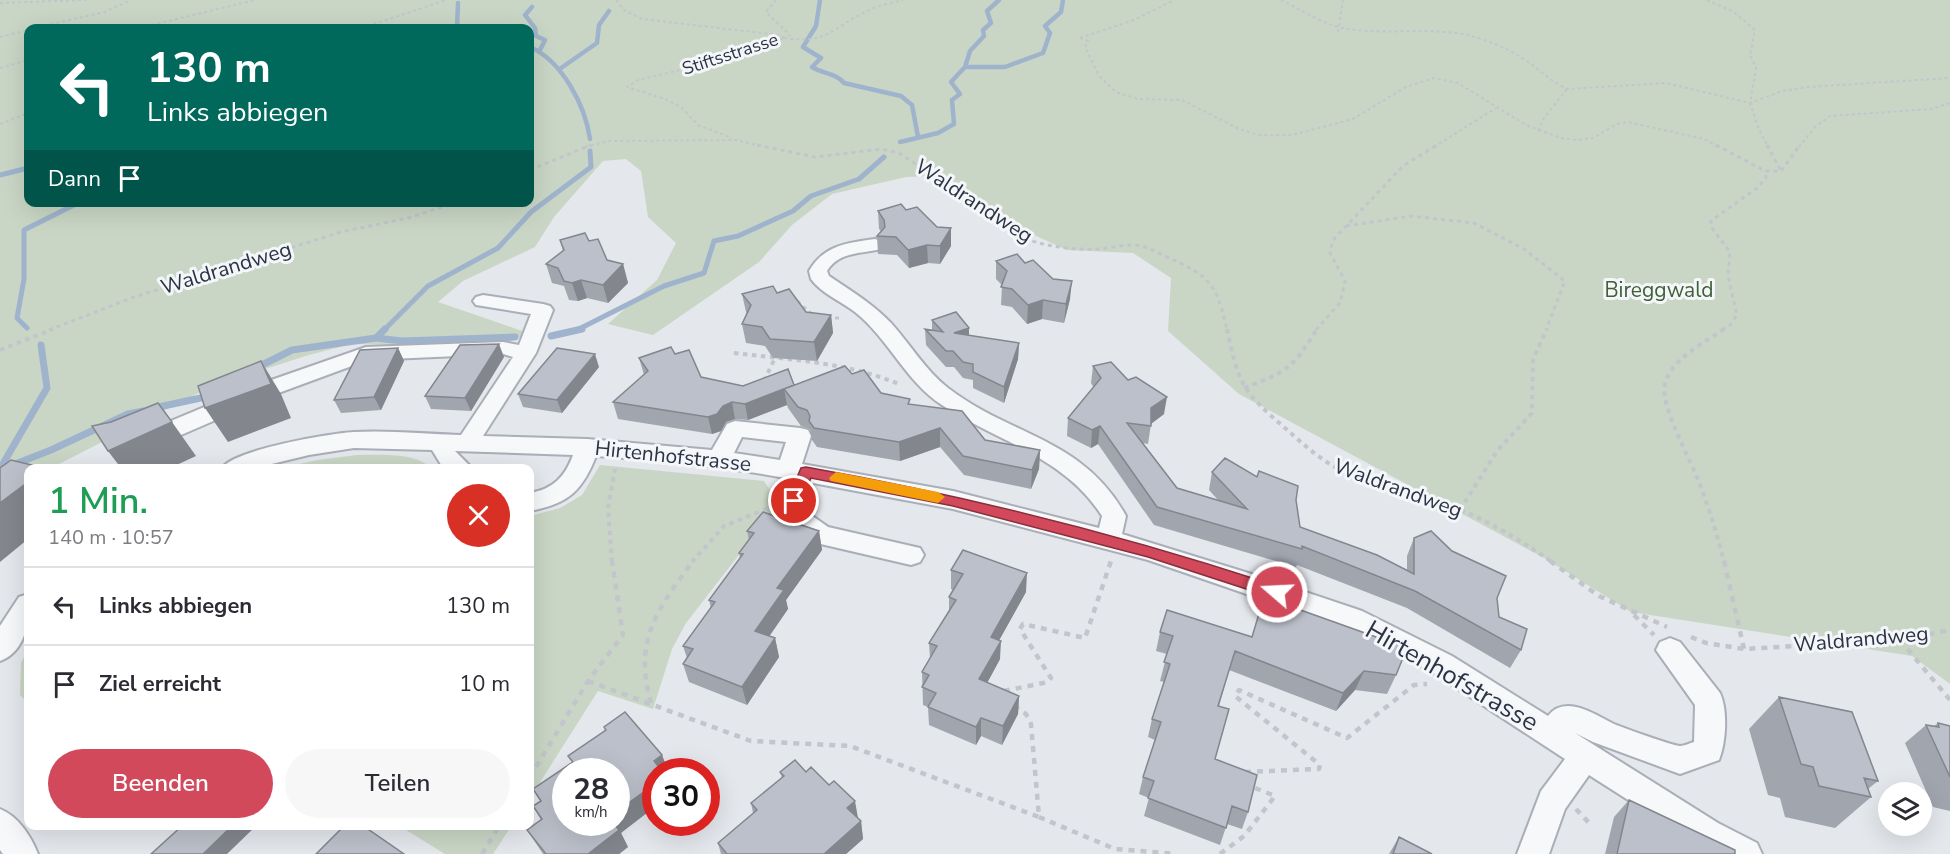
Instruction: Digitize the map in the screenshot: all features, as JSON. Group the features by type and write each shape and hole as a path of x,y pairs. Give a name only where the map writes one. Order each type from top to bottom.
{"street":[{"path":"875,245 849,248 822,261 818,271 821,279 883,327 927,384 950,400 1065,462 1092,484 1114,516 1110,549"},
{"path":"468,442 526,353 543,310 483,301"},
{"path":"128,448 265,390 366,354 503,348 526,353"},
{"path":"719,459 735,429 800,436 794,501 801,521 821,535 911,555"},
{"name":"Hirtenhofstrasse","path":"243,464 309,447 354,440 586,447 719,459 797,470 953,500 1110,549 1258,586 1352,619 1442,664 1707,834 1746,854"},
{"path":"439,441 448,460 454,464"},
{"path":"534,501 557,494 571,483 580,468 586,447"},
{"path":"0,649 24,611"},
{"path":"1551,734 1562,720 1570,719 1587,723 1603,733 1680,760 1708,750 1710,702 1676,638"},
{"path":"1533,854 1552,801 1585,756"},
{"path":"0,824 22,854"}],"path":[{"path":"0,3 86,0"},
{"path":"51,24 105,12 131,0"},
{"path":"156,24 255,0"},
{"path":"374,24 446,0"},
{"name":"Stiftsstrasse","path":"616,0 624,10 642,19 778,35 785,38"},
{"path":"776,0 766,12 790,35 785,38"},
{"path":"785,38 804,41 824,37 867,10 903,0"},
{"path":"1174,0 1134,20 1080,38 1088,41 1085,47 1093,59 1098,75 1108,87 1119,94 1137,99 1185,101 1249,133 1270,135 1314,132 1358,118 1411,86 1433,78 1447,78 1473,90 1496,108 1538,131 1576,140 1593,138 1616,124 1628,122 1704,140 1765,171 1781,171"},
{"path":"1281,0 1340,27 1419,31 1475,37 1513,52 1553,82 1567,89 1666,83 1750,103 1782,91 1808,87 1950,78"},
{"path":"1338,32 1343,0"},
{"path":"1707,0 1734,12 1755,30 1750,55 1756,68 1750,103 1758,127 1781,171"},
{"path":"0,38 24,31"},
{"name":"Stiftsstrasse","path":"736,140 698,125 681,107 665,99 627,87 638,80 727,59 785,38"},
{"path":"0,68 24,61"},
{"path":"1538,131 1540,124 1567,89"},
{"path":"1781,171 1804,138 1824,119 1931,109 1950,103"},
{"path":"1244,388 1276,376 1298,360 1321,324 1340,303 1345,281 1330,253 1333,240 1403,166 1496,108"},
{"path":"0,124 24,115"},
{"path":"1533,122 1540,124"},
{"name":"Waldrandweg","path":"534,168 599,142 736,140 815,157 874,149 899,153 1032,241 1054,247 1096,249 1132,245 1144,247 1197,270 1209,281 1222,306 1235,369 1244,388 1258,405 1318,456 1337,468 1460,510 1518,538 1599,596 1676,638 1744,649 1900,640 1950,630"},
{"path":"1744,649 1723,551 1693,463 1668,408 1663,388 1669,370 1730,325 1737,315 1727,281 1726,263 1730,252 1712,228 1711,221 1757,188 1766,178 1765,171"},
{"name":"Waldrandweg","path":"0,350 134,297 341,232 408,218 442,207"},
{"path":"1346,226 1411,216 1474,223 1524,249 1565,281 1554,313 1533,359 1532,413 1497,451 1460,510"},
{"path":"797,301 818,319 832,323"},
{"path":"734,353 872,373 903,386"},
{"path":"770,389 763,380 774,358"},
{"path":"534,770 588,681 623,634 608,530 610,483 624,450"},
{"path":"651,703 643,673 646,643 655,620 703,548 723,527 752,513 794,501"},
{"path":"996,693 1048,682 1050,674 1020,629 1023,624 1085,638 1110,549"},
{"path":"1631,612 1676,638"},
{"path":"1900,640 1950,700"},
{"path":"588,681 751,741 850,746 1039,817 1115,849 1176,854"},
{"path":"1238,772 1319,769 1320,765 1235,696 1239,690 1347,738 1414,685 1437,683"},
{"path":"1013,706 1023,710 1031,724 1039,817"},
{"path":"1220,854 1231,849 1245,837 1275,796 1247,785"},
{"path":"1571,804 1591,825"},
{"path":"482,854 497,830"}],"green space":[{"name":"Bireggwald","path":"0,0 1950,0 1950,684 1912,656 1631,612 1546,559 1239,394 1168,331 1171,278 1133,253 1067,250 984,212 930,176 906,177 832,194 792,225 759,262 653,335 608,324 657,280 676,243 648,217 641,171 626,159 603,161 554,217 535,247 463,281 438,302 528,333 508,343 457,346 351,344 309,355 212,386 59,464 24,464 24,471 0,492"},
{"path":"357,455 385,455 416,459 425,464 299,464"},
{"path":"600,465 764,481 774,496 776,507 686,623 672,649 653,709 598,691 555,758 552,758 552,763 534,792 534,515 560,508 582,495"},
{"path":"24,657 24,699 20,695 21,663"},
{"path":"406,830 509,830 493,854 445,854"}],"building":[{"path":"901,204 906,210 917,207 937,227 951,228 940,246 927,245 908,250 896,237 877,236 885,227 884,220 878,211"},
{"path":"585,233 589,241 598,239 607,260 623,264 603,285 581,280 572,283 564,281 558,268 546,264 564,250 560,240"},
{"path":"1017,254 1025,263 1033,260 1053,279 1072,281 1066,304 1043,300 1028,305 1012,289 1001,287 1007,271 996,261"},
{"path":"773,286 777,293 789,289 806,312 831,315 814,342 770,339 762,327 742,324 751,305 742,294"},
{"path":"956,312 969,328 954,333 1019,343 1004,387 973,372 973,364 963,362 953,351 946,351 925,329 943,332 932,320"},
{"path":"499,344 465,398 425,396 460,345"},
{"path":"671,347 675,354 689,350 701,377 743,386 788,369 794,385 745,404 732,402 723,406 717,414 708,417 613,402 648,371 639,358"},
{"path":"398,348 374,397 334,400 360,350"},
{"path":"557,348 595,354 557,400 518,394"},
{"path":"261,361 271,384 205,408 198,386"},
{"path":"1111,362 1128,380 1136,377 1167,397 1151,408 1151,426 1127,423 1177,488 1247,509 1212,472 1225,458 1257,477 1259,471 1298,486 1296,500 1300,527 1377,555 1414,574 1414,538 1431,531 1452,551 1506,576 1497,598 1499,617 1527,629 1521,650 1415,591 1302,546 1302,549 1157,507 1100,426 1092,430 1068,418 1101,378 1093,366"},
{"path":"845,366 852,374 864,370 881,393 910,399 908,404 962,411 985,440 1040,450 1032,470 963,456 940,428 899,442 814,428 809,421 810,416 807,410 798,407 784,389"},
{"path":"158,403 172,422 108,451 92,426 111,422"},
{"path":"11,460 28,464 24,464 24,485 0,503 0,468"},
{"path":"763,512 819,531 777,588 784,590 755,631 775,638 742,687 683,664 693,649 683,646 715,602 709,600 743,554 739,553 754,533 747,531"},
{"path":"963,550 1027,573 991,637 1001,641 979,679 1019,696 1003,726 981,718 976,727 928,707 936,693 922,687 929,675 922,672 937,646 929,643 956,600 949,597 963,574 951,570"},
{"path":"1264,597 1407,648 1396,675 1364,671 1343,693 1235,651 1218,706 1229,709 1215,759 1257,775 1248,812 1232,806 1226,828 1148,798 1154,781 1143,777 1161,722 1152,719 1170,664 1164,662 1173,636 1160,632 1167,610 1252,637"},
{"path":"1779,697 1852,712 1878,781 1864,778 1871,797 1819,786 1813,767 1801,764"},
{"path":"625,712 662,755 658,758 642,758 642,793 630,802 630,758 570,758 568,756 606,730 604,727"},
{"path":"1938,723 1950,726 1950,777 1926,725 1939,727"},
{"path":"795,760 806,772 811,767 829,785 834,781 855,801 847,808 861,821 824,854 727,854 718,843 757,810 751,803 784,776 780,772"},
{"path":"552,776 552,836 611,836 588,854 546,854 527,830 534,830 534,825 542,819 534,807 541,801 534,788"},
{"path":"1629,800 1735,850 1735,854 1617,854"},
{"path":"177,830 228,830 203,854 151,854"},
{"path":"340,830 369,830 404,854 316,854"},
{"path":"1399,837 1432,854 1393,854"}],"waterway":[{"path":"820,0 816,26 803,47 821,58 812,67 837,77 844,83 901,96 912,105 918,137"},
{"path":"965,67 970,51 984,36 983,30 991,23 987,11 999,0"},
{"path":"965,67 1005,67 1043,53 1050,33 1045,26 1061,12 1063,0"},
{"path":"457,24 458,3"},
{"path":"532,7 525,15 532,24"},
{"path":"561,68 597,43 599,25 609,11"},
{"path":"534,27 536,36 545,40 540,50"},
{"path":"534,49 552,62 562,73 583,112 590,139"},
{"path":"900,142 938,133 954,124 952,100 960,94 951,82 965,67"},
{"path":"376,338 428,286 498,248 531,212 591,167 590,151"},
{"path":"577,330 664,286 704,273 714,241 738,236 793,211 811,196 859,179 884,157"},
{"path":"0,175 24,169"},
{"path":"27,328 17,318 24,279 24,230 70,207"},
{"path":"551,336 582,329"},
{"path":"376,338 402,341 515,337"},
{"path":"256,368 292,350 376,338"},
{"path":"0,469 47,388 41,345"},
{"path":"154,408 210,396"},
{"path":"0,470 51,450 128,414 143,411"}],"slow traffic":[{"path":"836,478 938,497"}],"route":[{"path":"794,501 806,472 891,488 953,500 1149,551 1277,592"}]}
